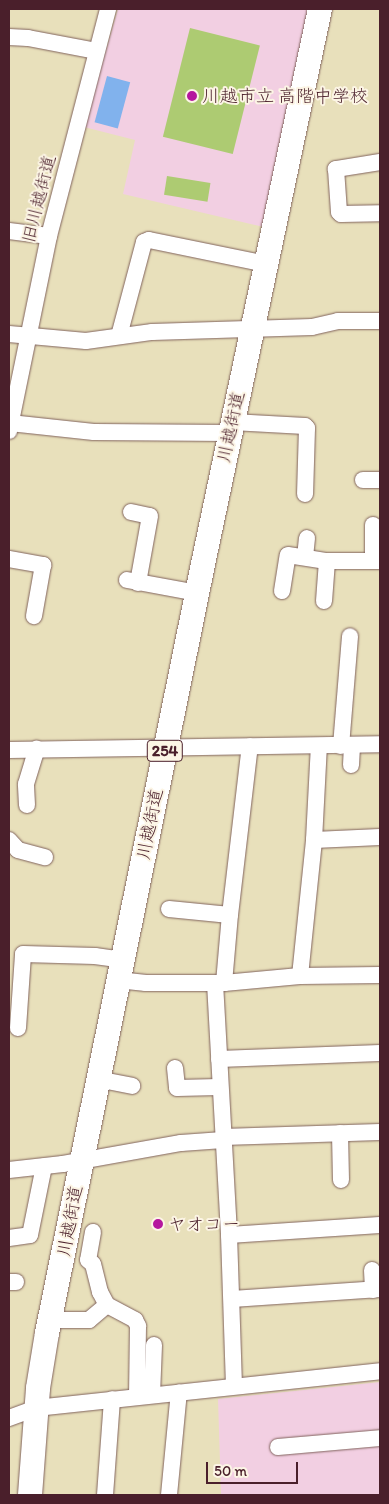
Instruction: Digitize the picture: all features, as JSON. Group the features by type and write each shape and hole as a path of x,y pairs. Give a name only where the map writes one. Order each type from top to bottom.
{"highway":[{"name":"川越街道","path":"30,1495 36,1408 50,1320 81,1160 231,427 320,9"}],"street":[{"name":"旧川越街道","path":"10,427 49,236 108,9"},
{"path":"9,39 28,38 96,51"},
{"path":"380,162 337,167 336,169 339,212 341,214 380,213"},
{"path":"9,231 49,236"},
{"path":"119,336 144,242 149,240 266,264"},
{"path":"9,334 86,341 152,332 253,327 312,327 338,321 380,321"},
{"path":"10,427 94,432 305,426 307,428 305,494"},
{"path":"364,480 380,480"},
{"path":"131,512 150,516 132,581 197,593"},
{"path":"282,591 288,556 327,561 377,561 373,525"},
{"path":"305,557 307,538"},
{"path":"9,559 42,565 34,616"},
{"path":"324,601 327,561"},
{"path":"350,636 347,745 351,765"},
{"path":"9,750 166,749 380,744"},
{"path":"234,1386 229,1235 219,1087 220,983 250,746"},
{"path":"300,976 314,840 319,746"},
{"path":"27,805 26,784 37,749"},
{"path":"314,840 380,837"},
{"path":"9,840 18,850 46,857"},
{"path":"169,909 230,915"},
{"path":"18,1028 16,953 95,956 146,983 220,983 300,976 380,975"},
{"path":"219,1059 380,1054"},
{"path":"175,1068 177,1094 219,1087"},
{"path":"98,1079 132,1086"},
{"path":"9,1170 223,1138 380,1132"},
{"path":"340,1133 341,1180"},
{"path":"9,1238 30,1235 44,1166"},
{"path":"229,1235 380,1225"},
{"path":"62,1264 79,1266 88,1260 93,1232"},
{"path":"88,1260 93,1264 100,1292 108,1305 136,1320 144,1395"},
{"path":"232,1298 377,1289 372,1270"},
{"path":"50,1320 89,1320 108,1305"},
{"path":"144,1395 154,1345"},
{"path":"9,1418 36,1408 380,1371"},
{"path":"169,1495 179,1392"},
{"path":"105,1495 112,1399"},
{"path":"278,1447 380,1438"}],"shaded area":[{"name":"川越市立 高階中学校","path":"118,9 309,9 264,227 123,194 135,140 84,127"},
{"path":"380,1382 380,1495 221,1495 218,1399"}],"green space":[{"path":"190,28 260,45 233,154 163,137"},
{"path":"167,176 210,183 207,202 164,195"}],"water":[{"path":"107,76 130,82 118,129 95,122"}],"place":[{"name":"川越市立 高階中学校","path":"192,96"},
{"name":"ヤオコー","path":"158,1224"}]}
